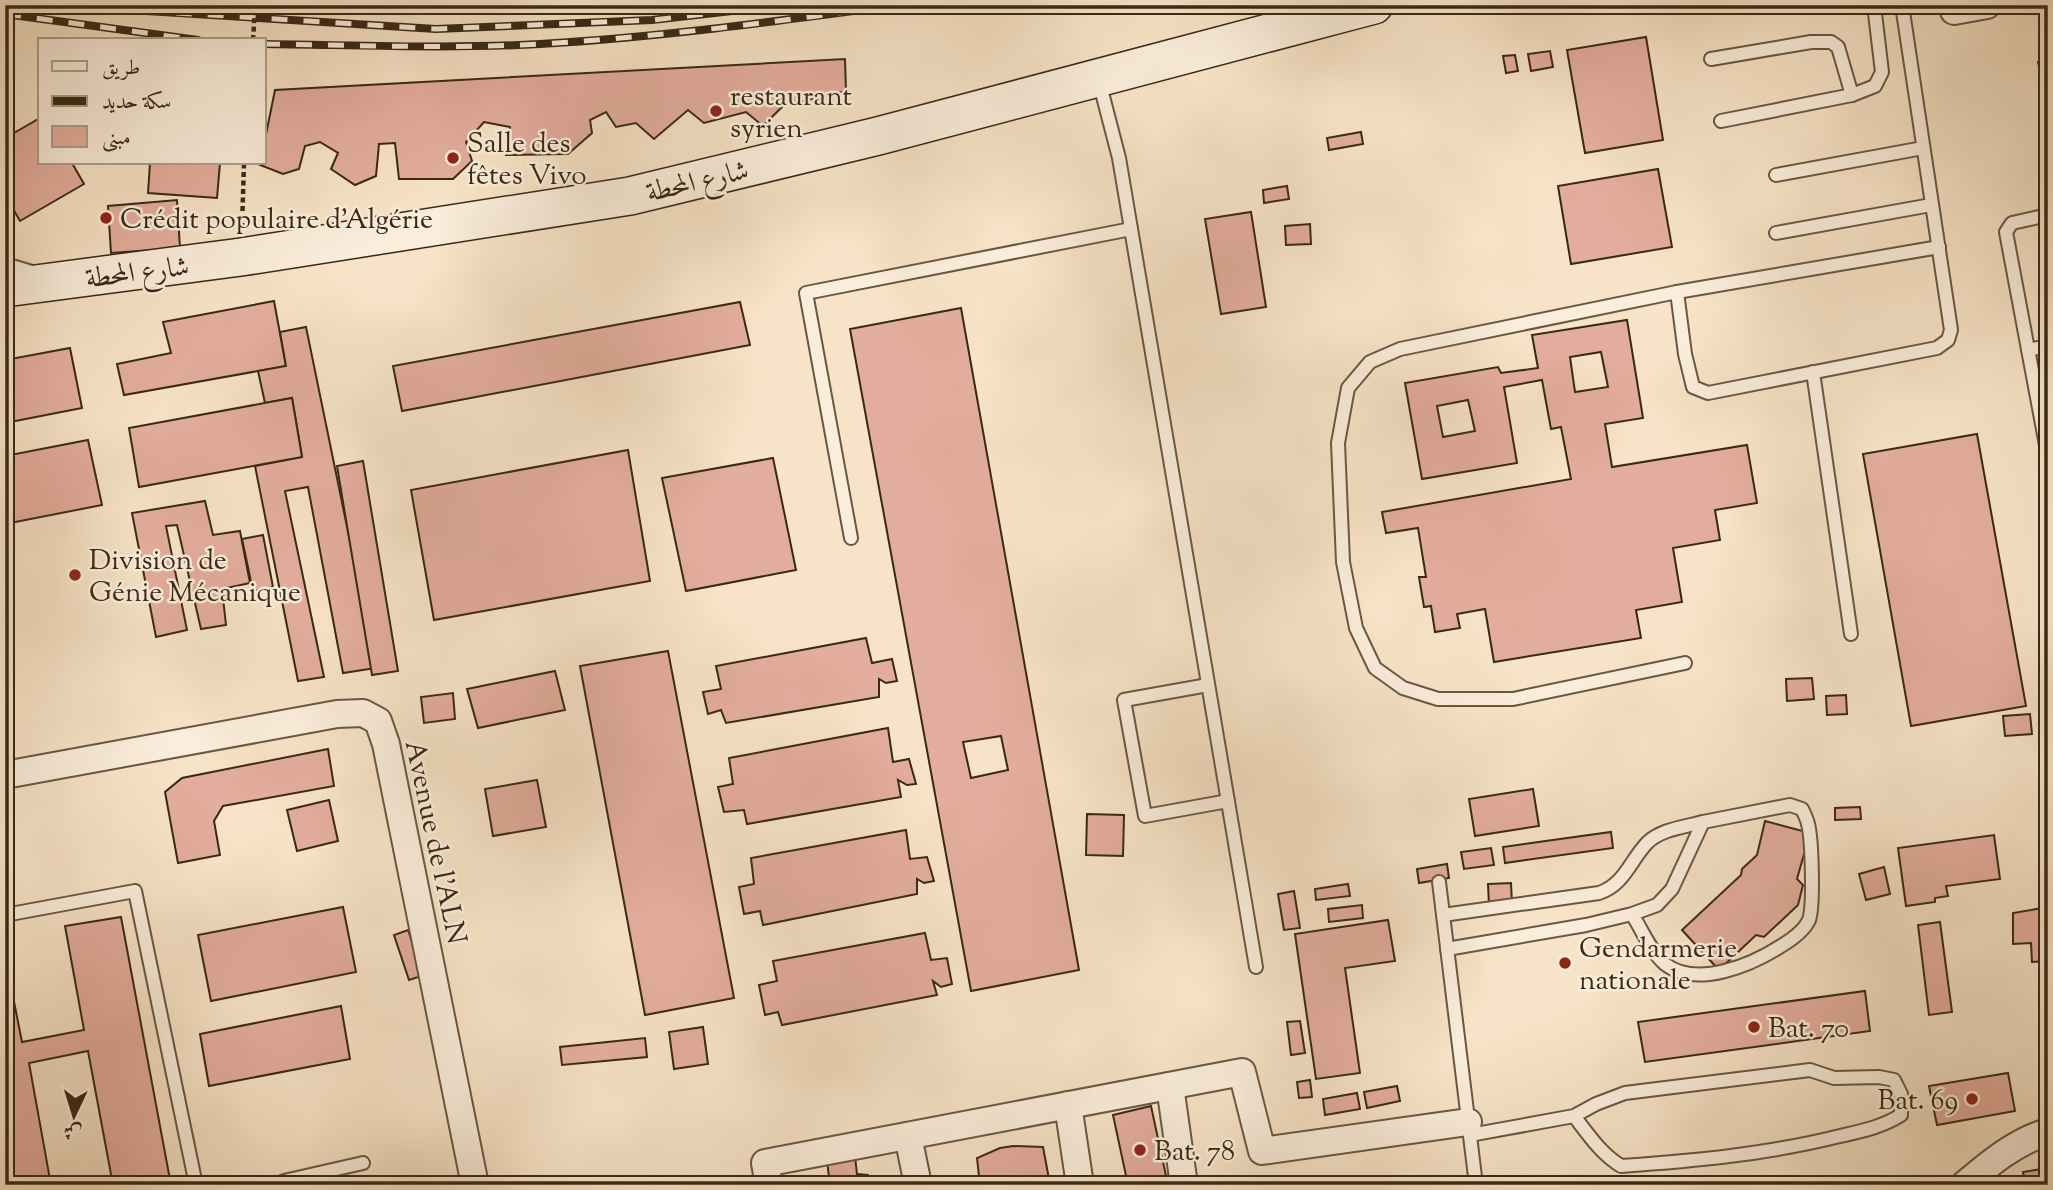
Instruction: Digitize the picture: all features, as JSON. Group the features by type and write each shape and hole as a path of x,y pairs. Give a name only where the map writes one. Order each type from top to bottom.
{"main road":[{"name":"شارع المحطة","path":"5,288 241,257 630,196 761,165 1374,5"}],"street":[{"path":"1954,11 1987,5"},
{"name":"Avenue de l'ALN","path":"5,775 337,714 363,713 377,721 386,744 475,1185"},
{"path":"769,1185 765,1163 1242,1072 1262,1151 1469,1128"},
{"path":"1170,1086 1184,1185"},
{"path":"1068,1105 1080,1185"},
{"path":"1964,1185 1992,1162 2034,1136 2048,1132"},
{"path":"908,1136 918,1185"}],"lane":[{"path":"1721,121 1852,95 1875,86 1882,72 1874,5"},
{"path":"1678,292 1685,354 1693,387 1708,393 1937,348 1948,340 1951,330 1902,5"},
{"path":"1711,59 1811,42 1831,42 1838,47 1852,95"},
{"path":"1098,77 1119,158 1256,967"},
{"path":"1776,175 1923,148"},
{"path":"1776,233 1931,205"},
{"path":"2048,215 2012,223 2007,232 2048,456"},
{"path":"851,538 806,293 1131,229"},
{"path":"1685,663 1513,699 1438,699 1403,688 1375,667 1356,628 1343,562 1338,443 1348,388 1370,362 1400,349 1678,292 1939,247"},
{"path":"5,264 62,281"},
{"path":"2028,350 2048,346"},
{"path":"1813,372 1850,634"},
{"path":"1208,685 1124,700 1145,816 1228,801"},
{"path":"1443,915 1599,893 1611,889 1647,843 1658,834 1703,821 1790,805 1801,809 1808,824 1813,899 1808,922 1794,937 1761,959 1739,968 1702,974 1682,971 1665,964 1632,915"},
{"path":"1447,949 1586,925 1632,915 1657,905 1672,889 1703,821"},
{"path":"1438,882 1476,1185"},
{"path":"5,915 135,891 196,1185"},
{"path":"1469,1128 1574,1116 1625,1093 1810,1070 1835,1078 1879,1077 1894,1080 1901,1094 1901,1115 1885,1125 1816,1142 1702,1161 1621,1166 1611,1160 1593,1141 1574,1116"},
{"path":"278,1185 284,1181 363,1163"}],"path":[{"path":"253,38 255,7"},
{"path":"241,257 244,164"},
{"path":"239,220 241,257"}],"building":[{"path":"1646,37 1663,140 1585,153 1567,50"},
{"path":"2048,47 2048,102 2038,62 2047,60 2044,48"},
{"path":"1550,51 1553,67 1531,71 1528,54"},
{"path":"1515,55 1518,71 1506,73 1503,56"},
{"path":"845,59 846,91 783,106 763,126 746,112 704,123 688,110 654,139 636,123 616,127 606,112 590,120 592,133 568,154 506,155 510,127 484,122 466,142 472,161 453,179 399,179 395,143 379,144 376,176 355,185 331,169 338,153 320,142 305,146 299,169 283,174 260,165 266,164 266,134 275,90"},
{"path":"38,119 38,164 73,164 84,184 20,221 5,195 5,134 7,137"},
{"path":"1361,132 1363,144 1329,150 1327,138"},
{"path":"150,164 220,164 217,198 148,193"},
{"path":"1658,169 1672,247 1571,264 1558,186"},
{"path":"1287,186 1289,199 1264,203 1263,190"},
{"path":"177,200 180,248 111,253 108,206"},
{"path":"1251,212 1266,307 1221,314 1205,219"},
{"path":"1310,224 1311,244 1286,245 1285,226"},
{"path":"274,301 286,366 124,395 117,364 171,353 163,322"},
{"path":"740,302 750,345 402,411 393,366"},
{"path":"961,308 1079,970 971,991 850,329","holes":["1001,736 1008,770 971,778 963,742"]},
{"path":"1627,320 1643,418 1605,424 1612,467 1747,445 1757,503 1715,510 1720,540 1673,548 1682,602 1636,610 1641,638 1494,662 1485,609 1457,614 1460,628 1435,632 1431,606 1424,607 1419,577 1426,577 1418,528 1386,533 1382,512 1571,479 1561,427 1551,429 1542,380 1504,387 1517,463 1422,479 1405,383 1498,367 1501,373 1538,368 1532,335","holes":["1601,352 1608,387 1575,392 1570,357","1468,400 1475,431 1443,437 1437,406"]},
{"path":"306,327 376,668 343,673 308,487 285,491 324,677 298,681 255,466 302,457 292,398 265,403 258,371 286,366 280,332"},
{"path":"70,348 82,408 5,423 5,360"},
{"path":"292,398 302,457 139,487 129,428"},
{"path":"1977,434 2026,706 1911,726 1863,454"},
{"path":"88,440 102,505 5,524 5,456"},
{"path":"628,450 650,581 434,620 411,490"},
{"path":"773,458 796,570 686,591 662,478"},
{"path":"363,461 398,671 372,675 337,466"},
{"path":"205,501 213,535 240,531 250,583 222,589 226,625 201,629 177,525 166,526 187,630 156,637 132,513"},
{"path":"263,535 273,587 253,591 242,539"},
{"path":"866,638 872,663 892,659 897,681 886,683 879,679 879,697 726,723 721,710 708,714 703,692 721,689 716,666"},
{"path":"668,651 734,998 645,1015 580,666"},
{"path":"555,671 565,710 478,728 467,689"},
{"path":"1812,678 1814,699 1787,701 1786,679"},
{"path":"453,693 455,719 424,723 421,697"},
{"path":"1846,695 1847,714 1827,715 1826,696"},
{"path":"2030,714 2032,734 2005,736 2003,716"},
{"path":"888,728 893,762 909,759 916,784 907,785 898,780 901,797 747,824 744,810 724,812 718,787 733,784 729,758"},
{"path":"328,749 334,786 223,806 214,821 220,855 178,863 165,792 182,778"},
{"path":"537,780 546,827 493,836 485,789"},
{"path":"1533,789 1539,826 1475,836 1469,799"},
{"path":"329,800 338,841 297,851 287,810"},
{"path":"1860,807 1861,819 1835,820 1835,808"},
{"path":"1087,814 1124,815 1123,856 1086,855"},
{"path":"1765,821 1810,833 1797,879 1803,885 1798,905 1764,937 1756,935 1719,970 1682,930 1741,875 1742,869 1757,855"},
{"path":"906,830 910,859 927,857 934,881 924,883 917,879 917,894 763,925 760,911 744,914 739,887 754,884 751,858"},
{"path":"1611,832 1613,848 1505,863 1503,847"},
{"path":"1994,835 2000,879 1946,886 1948,896 1935,898 1935,902 1906,906 1898,848"},
{"path":"1491,848 1494,865 1464,869 1461,852"},
{"path":"1447,864 1449,878 1419,883 1417,869"},
{"path":"1884,867 1890,894 1866,900 1859,874"},
{"path":"1511,883 1512,904 1489,905 1488,884"},
{"path":"1348,884 1350,896 1316,900 1315,889"},
{"path":"1294,891 1300,928 1284,930 1278,894"},
{"path":"1362,905 1363,918 1329,922 1328,909"},
{"path":"343,907 356,972 211,1001 198,935"},
{"path":"2048,907 2048,961 2032,962 2031,943 2013,944 2013,913"},
{"path":"121,917 171,1185 113,1185 88,1051 29,1063 51,1185 5,1185 5,956 22,1042 84,1030 65,926"},
{"path":"1388,920 1395,961 1345,968 1360,1073 1316,1079 1295,934"},
{"path":"1940,922 1952,1012 1929,1015 1918,925"},
{"path":"408,930 428,974 409,980 394,935"},
{"path":"925,933 931,960 947,958 952,984 941,987 933,981 937,995 782,1025 778,1012 765,1015 759,985 777,981 773,961"},
{"name":"Bat. 70","path":"1865,991 1870,1031 1645,1062 1638,1022"},
{"path":"341,1006 350,1059 209,1086 200,1034"},
{"path":"1300,1021 1305,1053 1291,1055 1287,1022"},
{"path":"703,1027 708,1064 674,1069 669,1032"},
{"path":"645,1038 647,1057 562,1065 560,1047"},
{"name":"Bat. 69","path":"2008,1073 2015,1111 1937,1125 1929,1086"},
{"path":"1310,1080 1312,1097 1299,1098 1297,1082"},
{"path":"1397,1086 1400,1101 1367,1108 1364,1092"},
{"path":"1357,1093 1360,1109 1325,1115 1323,1099"},
{"name":"Bat. 78","path":"1151,1106 1168,1185 1128,1185 1113,1115"},
{"path":"1043,1147 1049,1179 1036,1181 1037,1185 980,1185 977,1158 1000,1148"},
{"path":"855,1156 857,1174 868,1175 871,1185 830,1185 827,1161"},
{"path":"2048,1168 2048,1185 2025,1185 2023,1172"}],"railway":[{"path":"48,5 436,29 652,20 785,5"},
{"path":"266,44 540,44 675,33 899,5"},
{"path":"5,14 183,38"}],"place":[{"name":"restaurant syrien","path":"716,111"},
{"name":"Salle des fêtes Vivo","path":"453,158"},
{"name":"Crédit populaire d'Algérie","path":"106,218"},
{"name":"Division de Génie Mécanique","path":"75,575"},
{"name":"Gendarmerie nationale","path":"1565,963"},
{"name":"Bat. 70","path":"1754,1027"},
{"name":"Bat. 69","path":"1972,1099"},
{"name":"Bat. 78","path":"1140,1150"}]}
